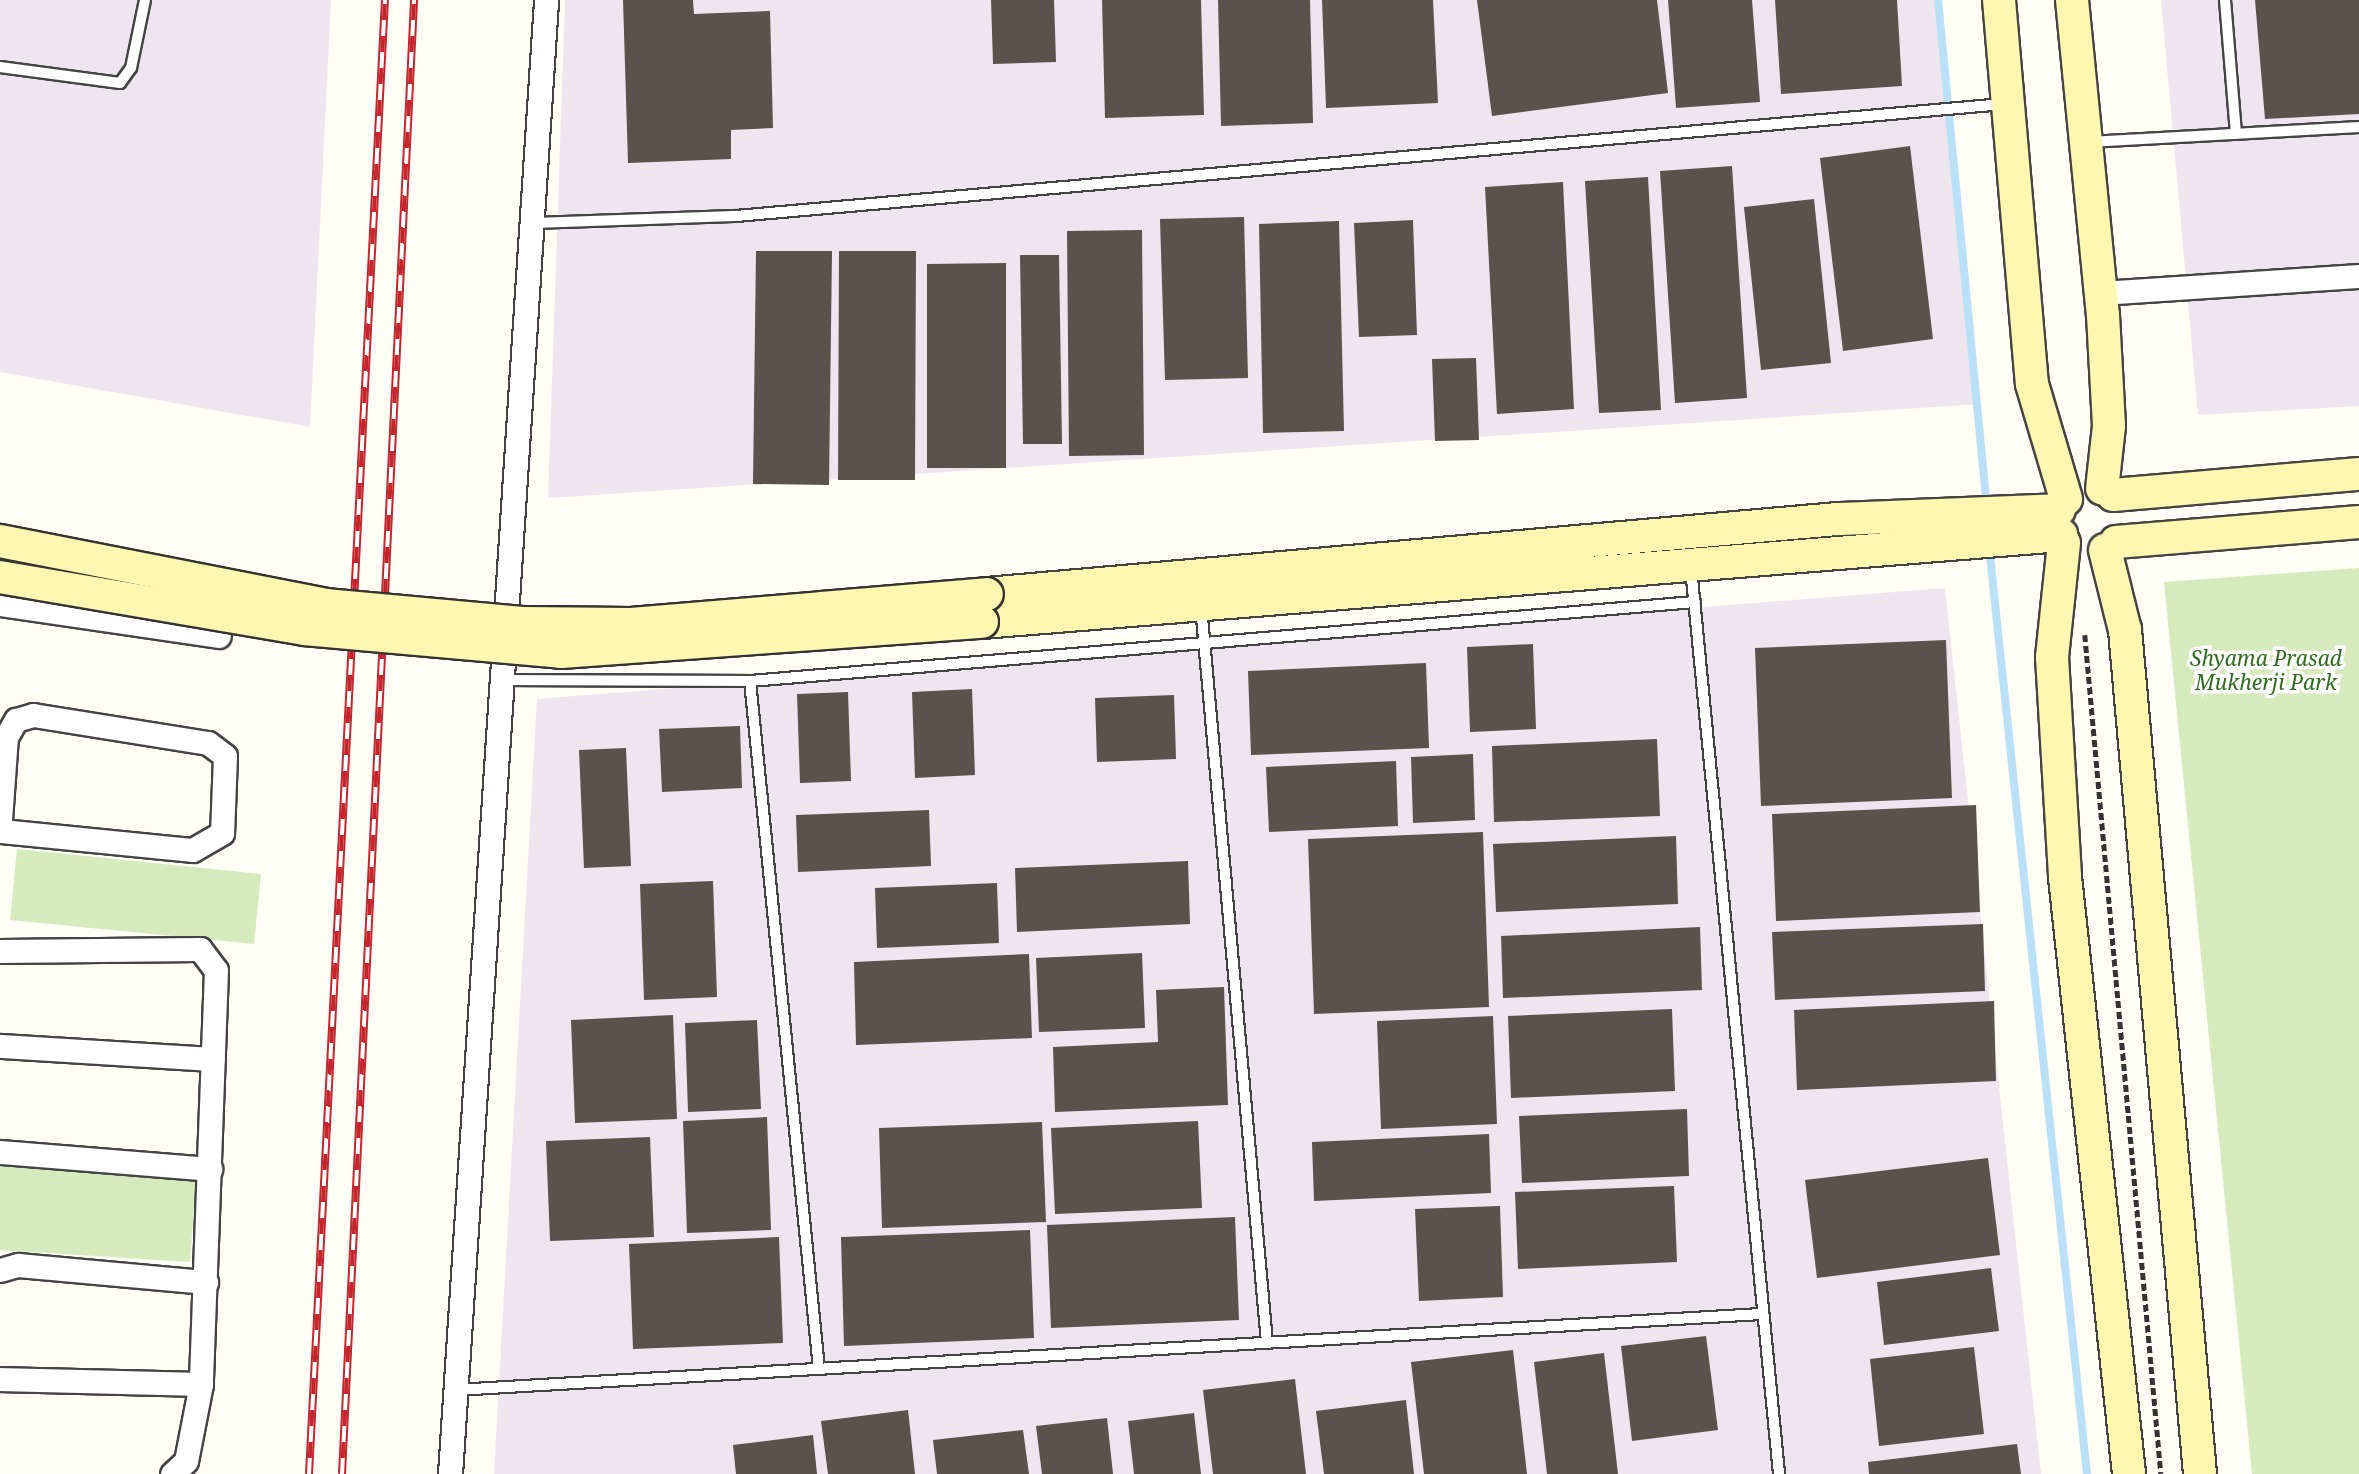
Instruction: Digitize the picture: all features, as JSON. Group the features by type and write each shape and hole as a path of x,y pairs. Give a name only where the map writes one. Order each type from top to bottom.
{"main road":[{"path":"1999,0 2032,384 2062,522 2052,657 2065,877 2129,1474"},
{"path":"2072,0 2101,293 2109,426 2107,492 2124,518 2111,546 2125,630 2200,1474"},
{"path":"2062,522 2076,491 2107,492 2359,474"},
{"path":"0,577 304,629 561,652 1838,519 2062,522"},
{"path":"2062,522 2080,552 2111,546 2359,522"},
{"path":"0,541 325,605 522,623 631,624 984,608 1201,604 1691,564 2062,522"}],"street":[{"path":"450,1474 546,0"},
{"path":"2101,293 2359,276"},
{"path":"0,604 219,636"},
{"path":"0,820 6,737 16,720 33,715 208,743 225,756 222,833 192,850 0,831"},
{"path":"0,951 200,949 216,971 201,1384 186,1461 172,1474"},
{"path":"0,1046 213,1059"},
{"path":"0,1152 209,1169"},
{"path":"0,1270 18,1265 206,1282"},
{"path":"0,1379 201,1384"}],"lane":[{"path":"0,67 120,83 131,68 145,0"},
{"path":"2225,0 2236,134"},
{"path":"532,223 736,216 1928,116 2009,103"},
{"path":"2086,142 2359,127"},
{"path":"1691,564 1761,1314 1779,1474"},
{"path":"502,680 750,681 1695,602"},
{"path":"1201,604 1268,1343"},
{"path":"750,681 819,1369"},
{"path":"454,1390 1761,1314"}],"path":[{"path":"2084,627 2161,1474"}],"shaded area":[{"path":"0,0 331,0 310,427 0,372"},
{"path":"565,0 1940,0 1980,404 548,498"},
{"path":"2161,0 2359,0 2359,406 2198,415"},
{"path":"1945,588 2041,1474 494,1474 537,699"}],"green space":[{"name":"Shyama Prasad Mukherji Park","path":"2359,568 2359,1474 2252,1474 2164,582"},
{"path":"17,849 261,874 254,944 10,920"},
{"path":"0,1166 196,1178 190,1262 0,1250"}],"building":[{"path":"623,0 693,0 694,14 770,11 773,128 731,130 731,159 628,163"},
{"path":"991,0 1054,0 1056,62 993,64"},
{"path":"1102,0 1201,0 1204,115 1105,118"},
{"path":"1218,0 1310,0 1313,123 1221,126"},
{"path":"1322,0 1433,0 1438,103 1326,108"},
{"path":"1477,0 1657,0 1668,93 1492,116"},
{"path":"1668,0 1752,0 1760,102 1676,108"},
{"path":"1775,0 1897,0 1902,86 1781,94"},
{"path":"2255,0 2359,0 2359,114 2265,119"},
{"path":"1910,146 1933,339 1843,351 1820,158"},
{"path":"1732,166 1747,398 1675,403 1660,171"},
{"path":"1648,177 1661,410 1599,413 1585,181"},
{"path":"1563,182 1574,409 1497,414 1485,187"},
{"path":"1814,199 1831,363 1761,370 1744,207"},
{"path":"1244,217 1248,378 1165,380 1160,219"},
{"path":"1413,220 1417,335 1359,337 1354,223"},
{"path":"1339,221 1344,431 1263,433 1259,224"},
{"path":"1142,230 1144,455 1069,456 1067,231"},
{"path":"756,251 832,251 829,485 753,484"},
{"path":"839,251 916,251 915,480 838,480"},
{"path":"1020,255 1059,255 1062,444 1023,444"},
{"path":"1006,263 1006,468 927,468 927,264"},
{"path":"1476,358 1479,440 1435,441 1432,359"},
{"path":"1946,640 1952,798 1761,806 1755,648"},
{"path":"1533,644 1536,729 1470,732 1467,647"},
{"path":"1426,663 1429,748 1251,755 1248,671"},
{"path":"972,689 975,775 915,778 912,692"},
{"path":"848,692 851,781 800,783 797,694"},
{"path":"1174,695 1176,759 1097,762 1095,698"},
{"path":"740,726 742,788 662,792 659,729"},
{"path":"1657,739 1660,816 1494,822 1492,746"},
{"path":"626,748 631,866 584,868 579,750"},
{"path":"1473,754 1475,820 1413,823 1411,757"},
{"path":"1396,761 1398,826 1269,832 1266,767"},
{"path":"1976,805 1980,912 1776,921 1772,814"},
{"path":"929,810 931,866 798,872 796,815"},
{"path":"1483,832 1489,1007 1314,1014 1308,839"},
{"path":"1676,836 1678,904 1496,912 1493,844"},
{"path":"1188,861 1190,924 1017,932 1015,868"},
{"path":"713,881 717,997 644,1000 640,884"},
{"path":"997,883 999,943 877,948 875,888"},
{"path":"1983,924 1985,991 1775,1000 1772,932"},
{"path":"1700,927 1702,990 1503,998 1501,936"},
{"path":"1142,953 1145,1028 1039,1032 1036,958"},
{"path":"1029,954 1032,1038 856,1045 854,962"},
{"path":"1224,987 1228,1105 1055,1112 1053,1047 1158,1042 1156,990"},
{"path":"1994,1001 1996,1081 1797,1090 1794,1010"},
{"path":"1672,1009 1675,1091 1511,1098 1508,1016"},
{"path":"673,1015 677,1119 575,1123 571,1020"},
{"path":"1493,1016 1497,1124 1381,1129 1377,1021"},
{"path":"757,1020 761,1109 688,1112 685,1023"},
{"path":"1687,1109 1689,1176 1522,1183 1519,1116"},
{"path":"767,1117 771,1230 687,1233 683,1121"},
{"path":"1198,1121 1202,1208 1055,1214 1051,1128"},
{"path":"1042,1122 1046,1222 882,1228 879,1128"},
{"path":"1489,1134 1491,1193 1314,1201 1312,1142"},
{"path":"650,1137 654,1237 550,1241 546,1141"},
{"path":"1988,1158 2000,1255 1817,1278 1805,1180"},
{"path":"1674,1186 1677,1262 1518,1269 1515,1192"},
{"path":"1500,1206 1503,1297 1419,1301 1415,1209"},
{"path":"1235,1217 1239,1320 1051,1328 1047,1225"},
{"path":"1030,1230 1034,1338 844,1346 841,1237"},
{"path":"779,1237 783,1343 633,1349 629,1244"},
{"path":"1991,1268 1999,1331 1884,1345 1877,1282"},
{"path":"1706,1336 1718,1430 1632,1441 1621,1346"},
{"path":"1974,1347 1984,1434 1879,1446 1870,1359"},
{"path":"1513,1350 1527,1474 1424,1474 1411,1362"},
{"path":"1604,1353 1618,1474 1547,1474 1534,1362"},
{"path":"1295,1379 1306,1474 1213,1474 1203,1390"},
{"path":"1406,1400 1414,1474 1324,1474 1316,1411"},
{"path":"908,1410 915,1474 828,1474 821,1421"},
{"path":"1194,1413 1201,1474 1134,1474 1128,1421"},
{"path":"1107,1418 1113,1474 1042,1474 1036,1426"},
{"path":"1023,1430 1029,1474 937,1474 933,1440"},
{"path":"813,1435 817,1474 736,1474 733,1445"},
{"path":"2017,1444 2021,1474 1869,1474 1868,1462"}],"waterway":[{"path":"1938,0 1986,496"},
{"path":"1990,556 2087,1474"}],"railway":[{"path":"309,1474 385,0"},
{"path":"342,1474 414,0"}]}
